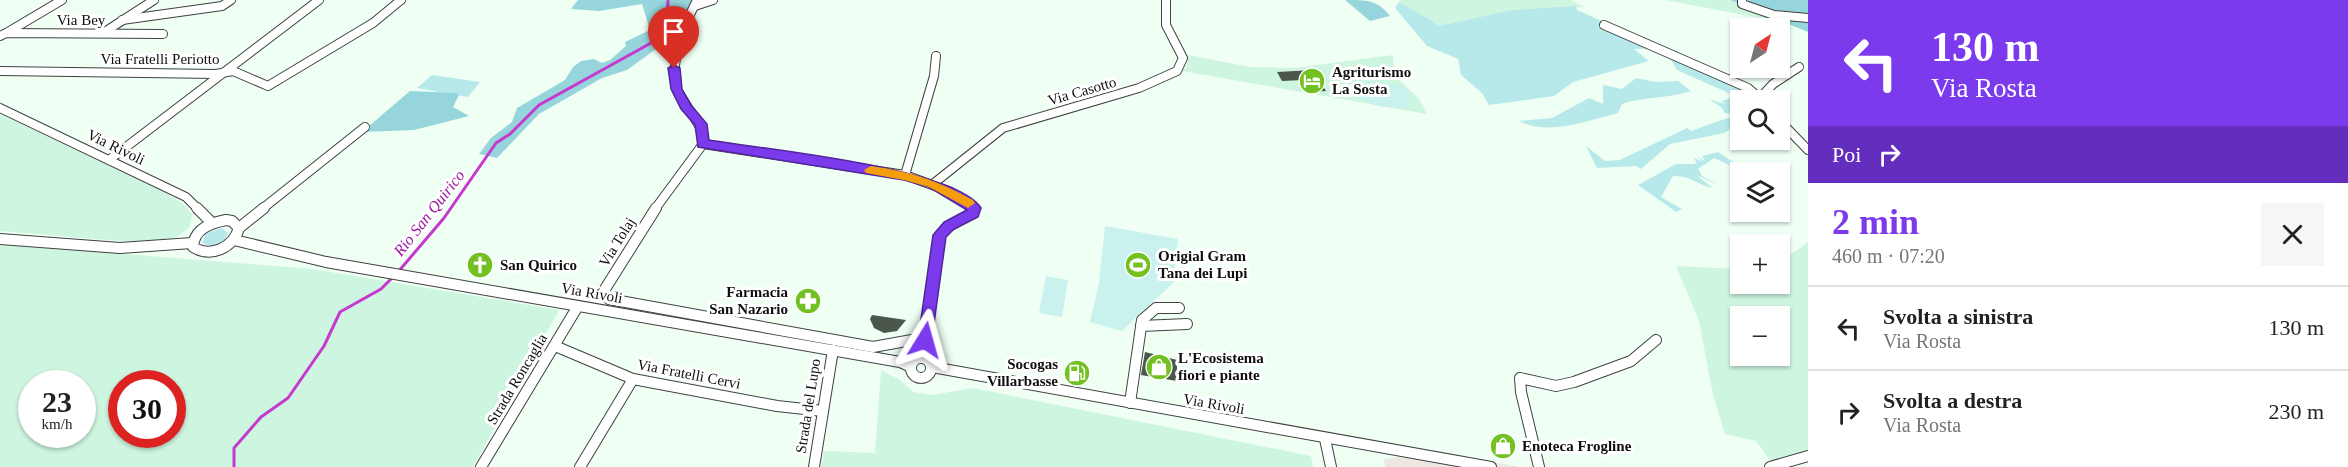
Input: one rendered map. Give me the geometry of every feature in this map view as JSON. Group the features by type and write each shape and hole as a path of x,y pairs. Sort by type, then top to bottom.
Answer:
{"street":[{"path":"3,35 62,0"},
{"path":"102,33 154,0"},
{"path":"122,20 222,6 231,0"},
{"path":"109,160 319,0"},
{"name":"Via Fratelli Periotto","path":"0,71 224,73 233,71 268,86 373,23 400,0"},
{"path":"713,0 696,3 686,21 674,68 676,89 701,124 703,144 905,176 933,184 962,199 976,211 949,226 940,235 922,358"},
{"name":"Via Casotto","path":"933,184 1003,128 1139,88 1167,78 1177,71 1183,58 1172,42 1167,27 1166,0"},
{"path":"1742,0 1742,4 1764,13 1808,18"},
{"path":"1604,25 1750,90"},
{"name":"Via Bey","path":"3,35 163,34"},
{"path":"905,176 934,76 936,56"},
{"path":"1768,90 1773,84 1799,67"},
{"name":"Via Rivoli","path":"0,108 186,197 212,223"},
{"path":"192,243 196,250 206,252 218,250 234,240 239,228 365,127"},
{"path":"1790,131 1808,150"},
{"name":"Via Tolaj","path":"703,144 655,209 605,290 605,296 620,301 873,347 892,345 908,339 925,340"},
{"path":"192,243 196,234 212,223 232,221 239,228"},
{"path":"0,238 125,249 147,249 192,243"},
{"name":"Via Rivoli","path":"234,240 303,257 900,362 909,366 913,374 919,377 930,374 932,367 1491,467"},
{"name":"Strada Roncaglia","path":"481,467 578,306"},
{"path":"1130,403 1141,326 1145,316 1156,308 1179,308"},
{"path":"1141,326 1187,324"},
{"path":"1539,467 1521,392 1521,378 1549,385 1574,382 1632,361 1656,340"},
{"name":"Via Fratelli Cervi","path":"555,346 633,379 777,406 823,411"},
{"name":"Strada del Lupo","path":"814,467 833,350"},
{"path":"909,366 915,359 922,358 929,361 932,367"},
{"path":"580,467 633,379"},
{"path":"1325,439 1331,467"},
{"path":"1770,467 1808,456"}],"shaded area":[{"path":"578,0 694,0 678,33 627,70 602,78 539,114 497,158 479,154 491,138 512,122 517,108 565,80 573,67 581,61 594,59 602,63 610,60 626,46 625,42 650,30 642,4 599,11 571,9"},
{"path":"1345,0 1371,2 1381,7 1390,16 1370,21"},
{"path":"1730,0 1808,0 1808,32 1790,25 1790,18 1774,18"},
{"path":"1399,2 1438,26 1512,10 1576,6 1577,10 1662,48 1634,49 1649,61 1573,82 1554,96 1489,105 1482,93 1461,75 1458,59 1427,46 1395,8"},
{"path":"1668,55 1747,90 1730,90 1730,94 1677,70"},
{"path":"432,75 480,82 468,97 417,88"},
{"path":"1636,78 1656,82 1678,81 1691,91 1631,101 1622,104 1618,113 1568,126 1543,127 1519,121 1552,118 1589,98 1603,104 1603,85 1622,89"},
{"path":"1355,81 1383,83 1405,89 1408,92 1409,107 1384,107 1366,102 1355,92 1353,85"},
{"path":"410,91 457,93 459,95 453,107 469,116 414,130 362,132"},
{"path":"1730,98 1730,114 1725,113 1721,107 1709,99 1724,104 1722,101"},
{"path":"1730,117 1730,129 1724,133 1670,144 1641,169 1636,166 1597,168 1586,146 1605,161 1620,160 1687,128 1691,131"},
{"path":"1718,152 1733,162 1730,162 1729,165 1714,158 1698,169 1702,176 1721,186 1696,175 1713,188 1684,177 1673,176 1661,197 1682,209 1676,212 1638,185 1676,164 1697,164 1694,158 1703,162 1696,156 1705,161 1702,156"},
{"name":"Origial Gram Tana dei Lupi","path":"1105,226 1178,239 1173,283 1122,331 1090,322 1099,283"},
{"path":"222,228 228,233 224,241 211,246 202,243 206,233"},
{"path":"1046,276 1068,280 1062,317 1039,313"},
{"path":"1439,451 1519,467 1385,467 1384,459"}],"green space":[{"path":"1401,0 1571,0 1584,7 1512,10 1438,26 1399,2"},
{"path":"1665,0 1730,0 1773,18 1760,18"},
{"path":"1188,55 1250,67 1295,68 1393,55 1394,75 1419,99 1427,114 1182,71 1187,66"},
{"path":"0,114 162,191 185,205 192,214 190,227 177,237 132,242 0,231"},
{"path":"1808,242 1808,450 1771,462 1756,441 1725,434 1713,395 1699,321 1676,266 1730,269 1730,294 1790,294 1790,255"},
{"path":"0,244 312,269 559,310 473,467 0,467"},
{"path":"881,370 900,380 913,392 932,395 973,388 1311,456 1313,467 821,467 824,451 875,453"}],"building":[{"name":"Agriturismo La Sosta","path":"1313,70 1326,91 1311,92 1304,80 1282,81 1277,72"},
{"path":"872,315 906,320 897,331 884,333 874,328 870,319"},
{"name":"L'Ecosistema fiori e piante","path":"1145,352 1177,360 1177,381 1141,375"}],"waterway":[{"name":"Rio San Quirico","path":"398,272 444,218 496,143 510,134 539,105 651,43 667,19 668,0"},
{"name":"Rio San Quirico","path":"234,467 234,448 261,417 288,398 324,346 340,312 381,289 393,277"}],"slow traffic":[{"path":"871,170 933,184 968,203"}],"place":[{"name":"Agriturismo La Sosta","path":"1312,81"},
{"name":"San Quirico","path":"480,265"},
{"name":"Origial Gram Tana dei Lupi","path":"1138,265"},
{"name":"Farmacia San Nazario","path":"808,301"},
{"name":"L'Ecosistema fiori e piante","path":"1159,367"},
{"name":"Socogas Villarbasse","path":"1077,373"},
{"name":"Enoteca Frogline","path":"1503,446"}],"route":[{"path":"674,68 676,89 701,124 703,144 905,176 933,184 974,208 976,211 974,213 944,230 937,242 925,340"}]}
